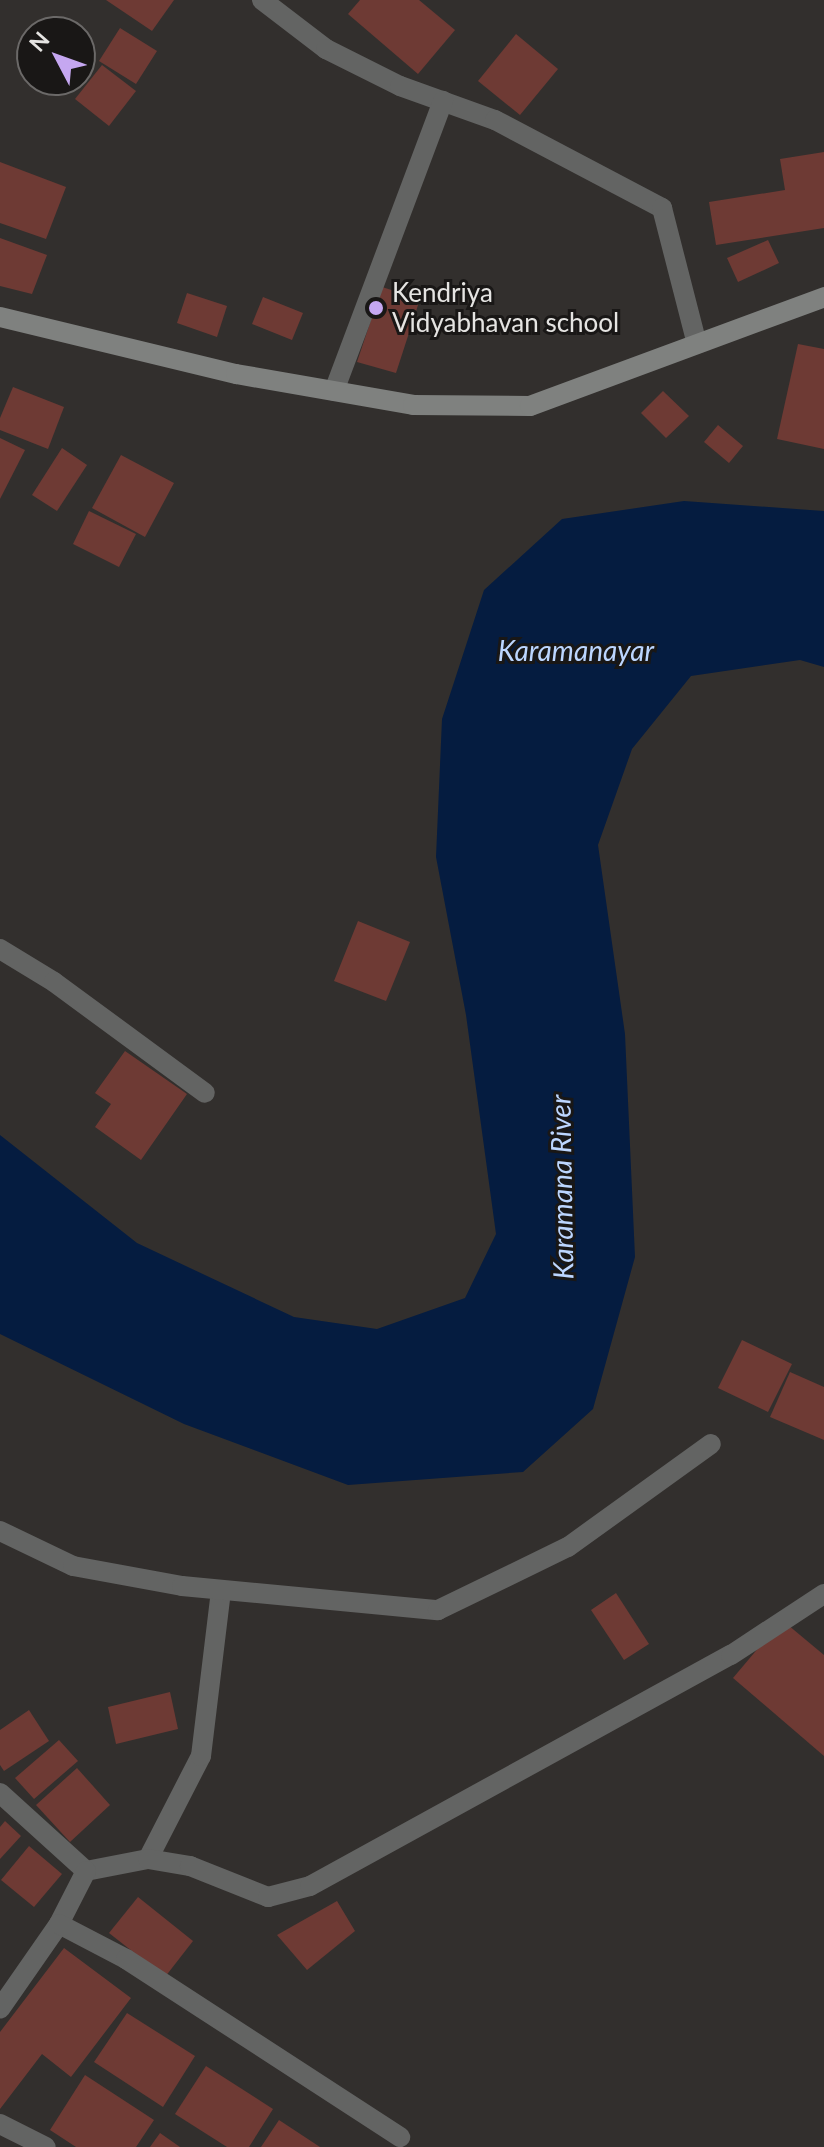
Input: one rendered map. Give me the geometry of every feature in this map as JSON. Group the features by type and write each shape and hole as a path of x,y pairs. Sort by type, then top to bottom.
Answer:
{"main road":[{"path":"0,317 236,374 413,405 530,406 824,297"}],"street":[{"path":"262,0 326,49 400,86 495,120 662,208 697,344"},
{"path":"334,391 443,101"},
{"path":"0,949 54,982 205,1093"},
{"path":"0,1531 73,1566 221,1590 438,1610 568,1547 711,1444"},
{"path":"148,1859 201,1756 221,1590"},
{"path":"86,1871 148,1859 190,1866 268,1897 310,1886 731,1655 824,1594"},
{"path":"0,1793 86,1871"},
{"path":"0,2009 59,1924 86,1871"},
{"path":"59,1924 126,1959 400,2137"},
{"path":"0,2124 46,2147"}],"water":[{"name":"Karamanayar","path":"684,501 824,511 824,667 800,660 691,676 632,749 598,845 625,1034 635,1257 593,1409 523,1472 348,1485 184,1424 0,1334 0,1135 137,1243 294,1317 377,1329 465,1298 496,1234 466,1015 436,857 442,719 484,590 562,519"}],"building":[{"path":"106,0 174,0 152,31"},
{"path":"360,0 419,0 455,30 418,74 348,14"},
{"path":"120,28 157,51 136,84 99,61"},
{"path":"516,34 558,69 520,115 478,81"},
{"path":"102,65 136,91 109,126 75,99 77,96 96,96 96,73"},
{"path":"824,152 824,228 716,245 709,202 785,190 780,159"},
{"path":"0,162 66,187 46,239 0,223"},
{"path":"0,238 47,255 32,294 0,286"},
{"path":"768,240 779,263 738,282 727,258"},
{"path":"382,287 420,299 396,373 357,362"},
{"path":"187,293 227,306 217,337 177,323"},
{"path":"263,297 303,313 292,340 252,324"},
{"path":"798,344 824,349 824,449 777,439"},
{"path":"13,387 64,407 48,449 0,430 0,418"},
{"path":"663,391 689,416 666,438 641,413"},
{"path":"718,425 743,446 729,463 704,442"},
{"path":"0,438 25,450 0,499"},
{"path":"62,448 87,465 57,511 32,495"},
{"path":"121,455 174,483 145,537 92,508"},
{"path":"89,511 136,534 119,567 73,544"},
{"path":"358,921 410,942 386,1001 334,981"},
{"path":"125,1051 187,1094 141,1160 95,1127 111,1104 95,1093"},
{"path":"742,1340 792,1364 768,1412 718,1388"},
{"path":"790,1372 824,1387 824,1440 770,1417"},
{"path":"616,1593 649,1644 624,1660 591,1610"},
{"path":"782,1620 824,1655 824,1756 733,1678"},
{"path":"170,1692 178,1729 116,1744 108,1707"},
{"path":"29,1710 49,1741 4,1771 0,1765 0,1730"},
{"path":"59,1740 78,1761 34,1799 15,1778"},
{"path":"77,1768 110,1805 70,1842 36,1805"},
{"path":"5,1821 21,1836 0,1859 0,1827"},
{"path":"29,1846 62,1874 34,1907 1,1880"},
{"path":"138,1897 193,1941 165,1977 109,1933"},
{"path":"337,1901 355,1931 307,1970 277,1935"},
{"path":"64,1948 131,1998 71,2077 42,2054 0,2109 0,2032"},
{"path":"127,2013 195,2056 163,2107 94,2062"},
{"path":"206,2066 273,2109 249,2147 227,2147 175,2114"},
{"path":"85,2075 154,2120 136,2147 76,2147 50,2130"},
{"path":"279,2120 320,2147 261,2147"},
{"path":"160,2133 180,2147 150,2147"}],"place":[{"name":"Kendriya Vidyabhavan school","path":"376,308"}],"water label":[{"name":"Karamana River","path":"561,1187"}]}
